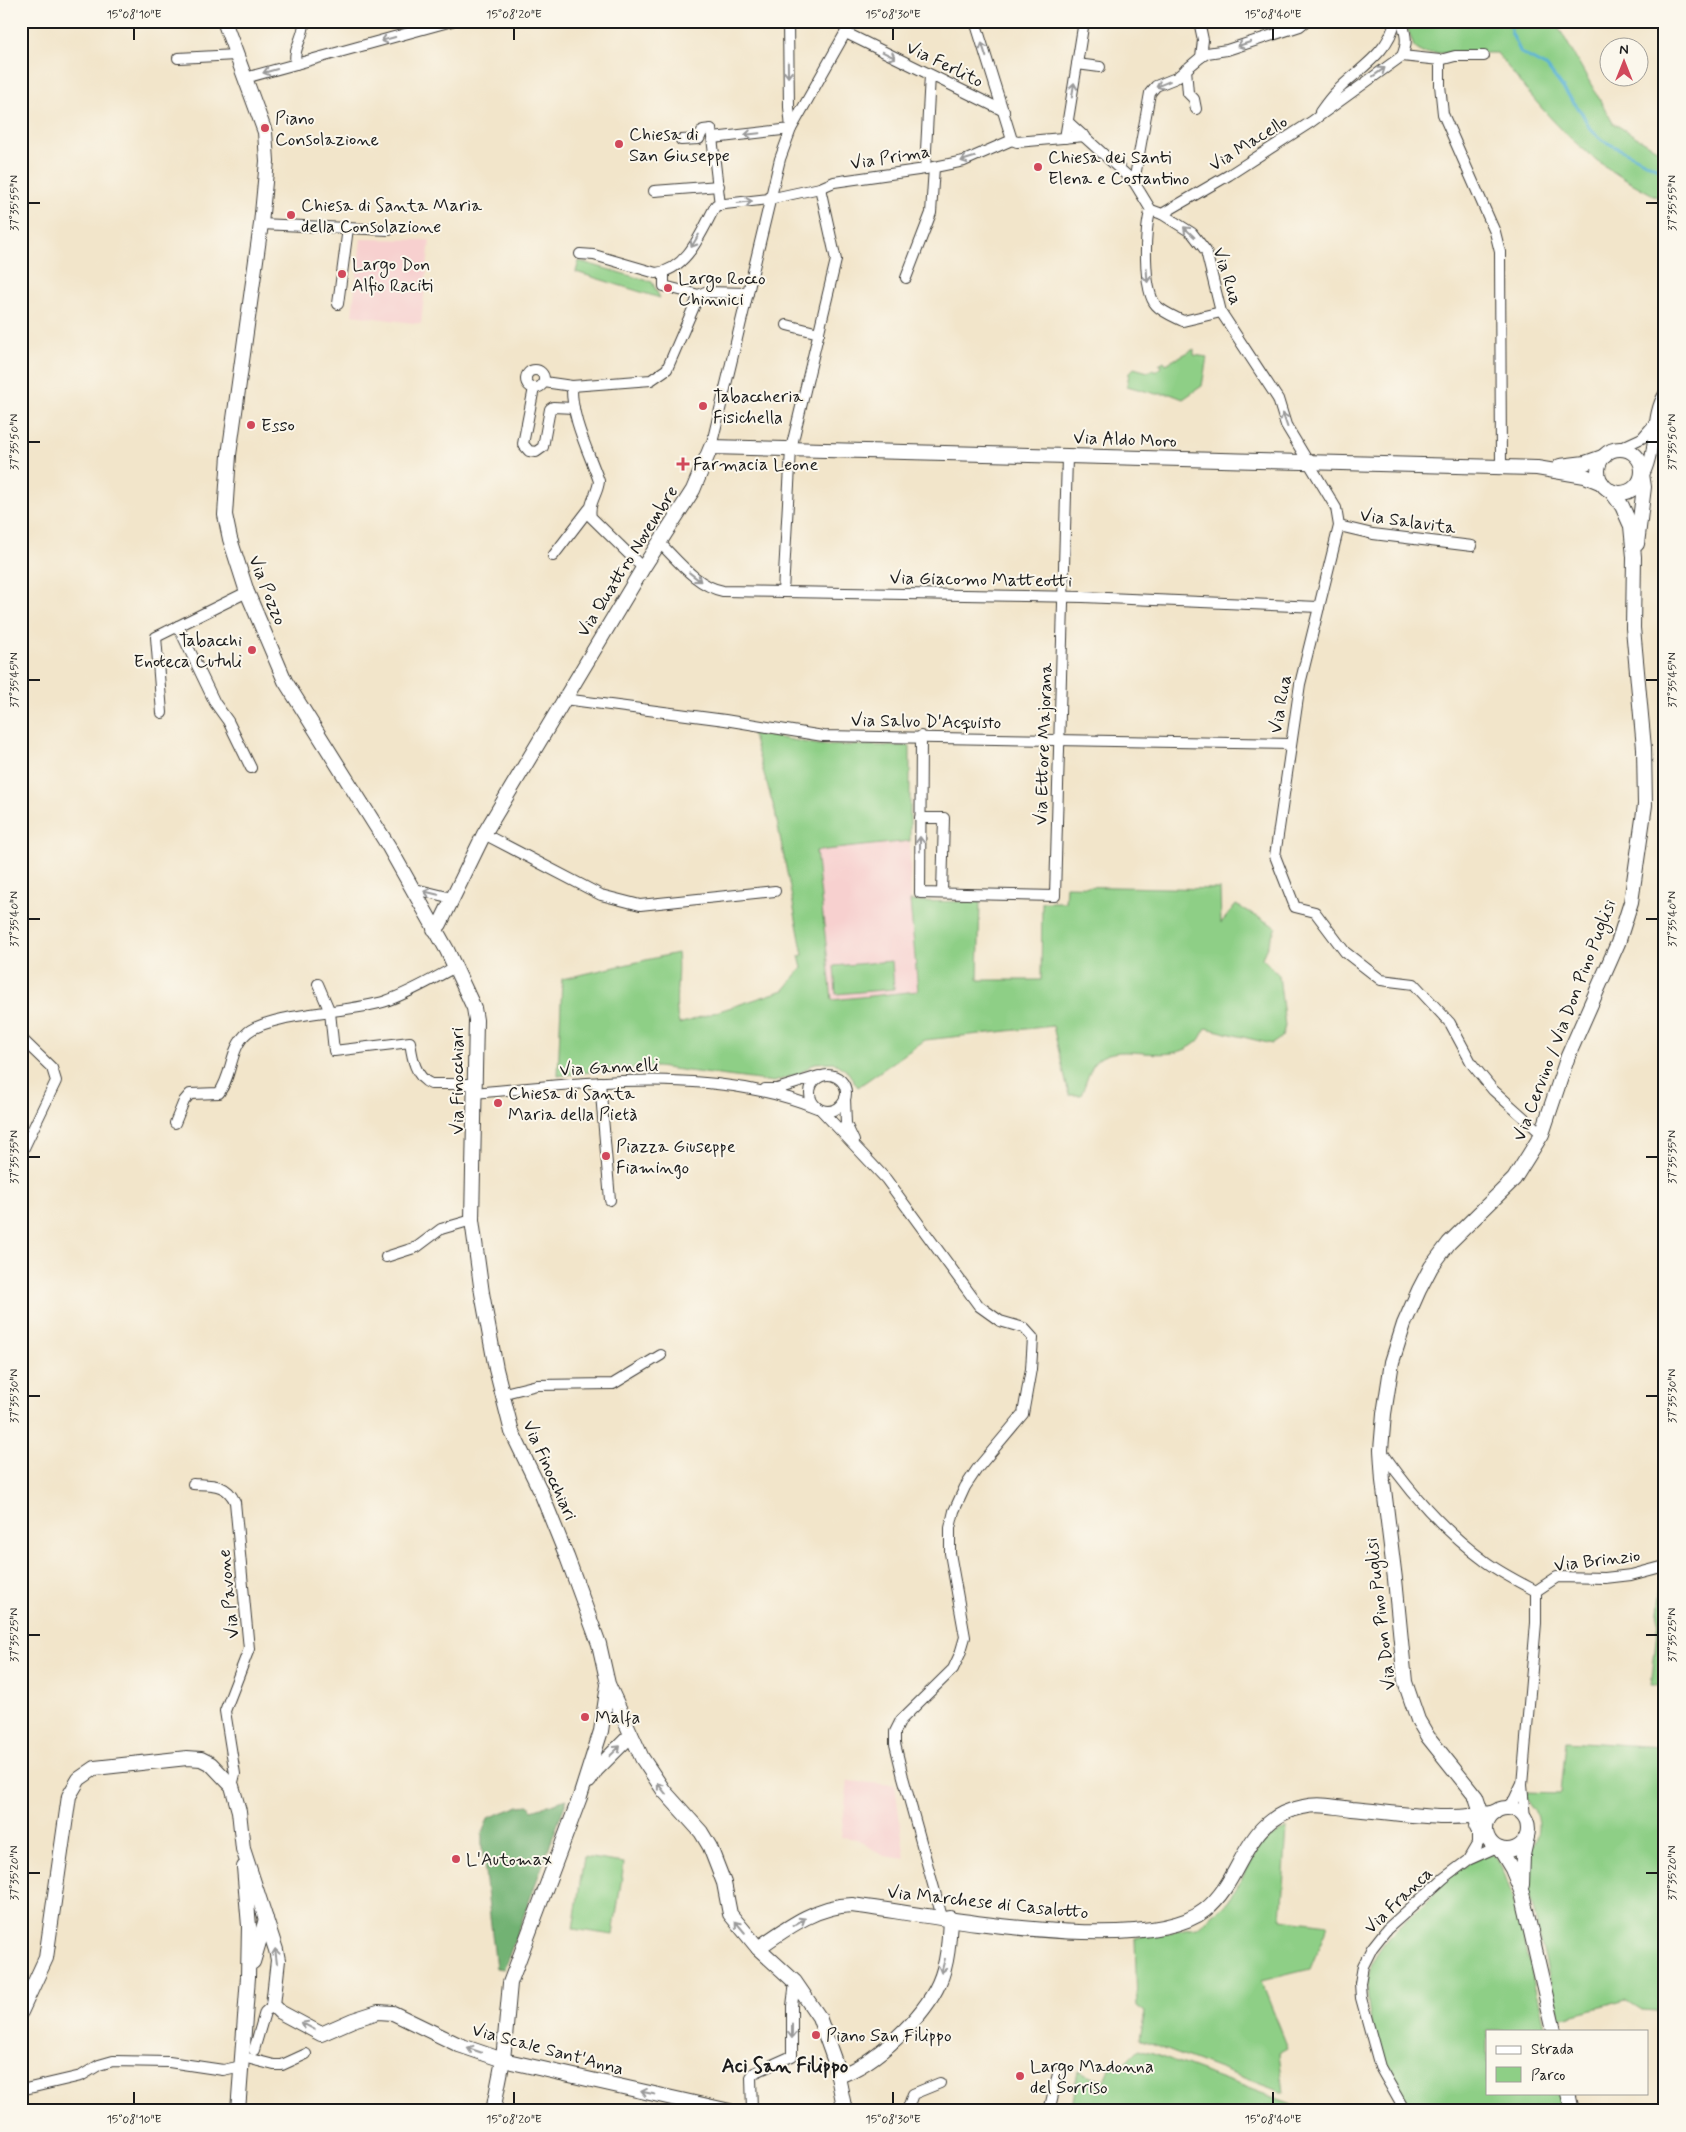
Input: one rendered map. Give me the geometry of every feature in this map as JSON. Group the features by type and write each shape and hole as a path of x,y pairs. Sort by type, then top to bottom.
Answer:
{"street":[{"name":"Via Pozzo","path":"224,21 265,132 267,161 261,224 234,413 225,514 236,562 285,681 389,847 434,929"},
{"path":"296,64 294,57 305,30 304,21"},
{"path":"245,78 452,21"},
{"path":"713,138 791,130 788,21"},
{"name":"Via Quattro Novembre","path":"434,929 440,924 484,834 643,568 693,490 711,447 780,159 791,130 852,21"},
{"path":"974,21 1012,140 1017,142 1085,136"},
{"path":"1065,138 1084,21"},
{"path":"1199,21 1203,40 1201,57"},
{"path":"1134,182 1150,93 1156,86 1176,78 1207,53 1227,50 1300,26 1306,21"},
{"path":"1312,122 1335,92 1388,42 1395,21"},
{"path":"1402,21 1407,46 1402,56 1440,60 1455,56 1484,56"},
{"name":"Via Ferlito","path":"846,33 1004,112"},
{"path":"1388,42 1407,46 1425,58"},
{"path":"178,58 236,55"},
{"name":"Via Macello","path":"1162,214 1229,175 1312,122 1402,56"},
{"path":"1440,60 1443,114 1495,232 1500,252 1501,467"},
{"path":"1077,64 1100,67"},
{"path":"1186,69 1188,93 1194,99 1196,109"},
{"path":"906,278 931,213 929,168 930,75"},
{"path":"1352,78 1360,87"},
{"path":"1068,122 1134,182 1151,210 1162,214"},
{"path":"580,254 594,255 656,273 664,272 681,263 716,205 720,205 711,129 704,130 699,139 681,140"},
{"name":"Via Prima","path":"720,205 820,188 834,182 929,168 980,155 1012,140"},
{"path":"654,191 719,186"},
{"path":"783,592 792,449 836,260 820,188"},
{"path":"1151,210 1147,220 1147,269 1148,289 1155,305 1183,322 1221,312"},
{"name":"Via Rua","path":"1162,214 1192,233 1206,251 1221,312 1278,399 1286,425 1336,508 1338,526 1300,684 1275,856 1295,907 1315,912 1345,952 1381,980 1414,984 1450,1023 1472,1064 1493,1090 1542,1134"},
{"path":"261,224 389,230"},
{"path":"338,304 348,228"},
{"path":"664,272 664,286 699,295"},
{"path":"544,382 572,386 651,380 659,377 667,369 699,295 705,292 748,293"},
{"path":"787,325 818,333"},
{"path":"534,388 526,382 528,373 537,370 544,377 544,382"},
{"path":"534,388 538,388 544,382"},
{"path":"553,556 589,509 598,489 598,480 574,408 572,386"},
{"path":"534,388 523,444 528,451 536,452 543,446 550,409 553,407 574,408"},
{"path":"1537,468 1579,474 1607,487 1628,492 1648,466 1656,422 1656,408 1665,392"},
{"path":"1634,557 1628,518 1607,487 1599,469 1611,453 1642,438 1656,422"},
{"name":"Via Aldo Moro","path":"711,447 1537,468"},
{"path":"1537,468 1573,465 1626,450 1635,455 1640,463 1642,476 1640,533 1634,557"},
{"name":"Via Ettore Majorana","path":"920,818 920,893 1055,896 1067,457"},
{"path":"589,509 591,517 643,568"},
{"name":"Via Salavita","path":"1338,526 1373,534 1472,546"},
{"name":"Via Giacomo Matteotti","path":"660,543 686,570 714,589 783,592 1063,596 1319,607"},
{"name":"Via Cervino / Via Don Pino Puglisi","path":"1381,1450 1392,1362 1404,1324 1419,1290 1431,1267 1449,1243 1514,1179 1542,1134 1568,1056 1618,942 1630,902 1638,860 1645,786 1644,748 1633,628 1634,557"},
{"path":"162,713 156,637 247,592"},
{"path":"178,626 215,704 228,721 251,768"},
{"name":"Via Salvo D'Acquisto","path":"564,699 823,736 921,736 1290,744"},
{"path":"921,736 920,818 944,818 942,893"},
{"path":"484,834 601,895 640,905 775,891"},
{"path":"411,888 452,898"},
{"name":"Via Finocchiari","path":"434,929 455,967 474,1008 476,1020 472,1220 482,1293 502,1394 512,1432 540,1490 568,1557 599,1644 608,1684 642,1758 659,1785 701,1832 718,1866 730,1914 758,1948 791,1978 820,2017 844,2074 845,2111"},
{"path":"175,1123 184,1101 190,1094 219,1094 224,1087 236,1049 249,1031 289,1017 330,1012 386,1001 455,967"},
{"path":"318,984 330,1012"},
{"name":"Via Gannelli","path":"330,1012 334,1051 410,1042 412,1060 426,1082 431,1084 476,1088 669,1080 744,1088 777,1089 824,1075"},
{"path":"21,1038 52,1068 56,1082 21,1154"},
{"path":"824,1075 832,1075 843,1083 846,1097 843,1103 833,1110 819,1109 812,1103 810,1089 813,1082 824,1075"},
{"path":"600,1082 610,1200"},
{"name":"Via Gannelli","path":"744,1088 790,1099 819,1109 862,1152 903,1201 979,1306 1000,1321 1024,1328 1030,1332 1032,1338 1031,1369 1023,1414 965,1487 954,1511 950,1528 954,1579 965,1637 960,1654 953,1669 902,1720 896,1732 895,1744 903,1777 946,1918"},
{"name":"Via Gannelli","path":"846,1097 846,1124 862,1152"},
{"path":"386,1257 417,1247 441,1229 472,1220"},
{"path":"502,1394 545,1384 613,1384 661,1355"},
{"path":"1381,1450 1430,1514 1486,1562 1536,1591 1536,1623 1522,1785 1528,1831 1522,1866 1522,1893"},
{"name":"Via Don Pino Puglisi","path":"1381,1450 1382,1482 1395,1579 1405,1682 1418,1720 1428,1737 1468,1784"},
{"name":"Via Pavone","path":"193,1484 225,1488 231,1492 235,1502 250,1648 225,1711 235,1774 232,1786"},
{"name":"Via Brinzio","path":"1536,1591 1557,1577 1605,1578 1631,1575 1665,1566"},
{"path":"493,2111 503,2060 510,1984 580,1797 601,1731 608,1684"},
{"path":"601,1731 630,1731"},
{"path":"580,1797 596,1770 630,1731"},
{"path":"21,2012 46,1958 69,1796 74,1785 95,1768 188,1758 201,1759 211,1764 232,1786 239,1811 243,1849 249,1926 247,2058 238,2111"},
{"path":"1468,1784 1487,1800 1490,1828 1513,1849 1524,1842 1527,1837"},
{"path":"1468,1784 1512,1868 1522,1893 1554,2030"},
{"path":"1468,1860 1490,1828 1514,1800 1522,1785"},
{"name":"Via Marchese di Casalotto","path":"758,1948 817,1911 835,1906 852,1905 1071,1933 1126,1932 1172,1926 1191,1920 1218,1898 1248,1845 1259,1830 1272,1819 1287,1812 1315,1805 1441,1816 1490,1828"},
{"path":"1468,1860 1490,1828 1517,1810 1526,1818"},
{"path":"243,1849 278,1960 273,2005 265,2012 247,2058"},
{"name":"Via Franca","path":"1405,2111 1380,2067 1361,1998 1360,1983 1363,1966 1372,1948 1388,1929 1468,1860"},
{"path":"844,2074 873,2060 901,2034 929,2001 939,1982 949,1946 946,1918"},
{"path":"249,1926 256,1920 266,1919"},
{"path":"248,1977 266,1919"},
{"path":"752,2111 751,2077 754,2073 792,2056 791,1978"},
{"name":"Via Scale Sant'Anna","path":"273,2005 280,2012 321,2034 352,2020 378,2012 393,2013 459,2045 503,2060 730,2111"},
{"path":"21,2090 81,2076 99,2065 113,2061 169,2062 223,2070 247,2058 274,2065 282,2065 306,2054"},
{"path":"1049,2111 1058,2074"},
{"path":"909,2111 913,2094 940,2082"},
{"path":"1568,2094 1572,2111"}],"shaded area":[{"path":"361,239 430,240 421,324 352,315"},
{"path":"910,841 910,901 918,991 832,1001 816,850"},
{"path":"848,1781 895,1785 905,1859 884,1856 857,1839 841,1837"}],"green space":[{"path":"1405,21 1555,21 1613,123 1665,154 1665,202 1618,175 1579,146 1550,117 1497,53 1422,53 1414,47"},
{"path":"579,261 652,282 660,298 576,272"},
{"path":"1194,349 1194,355 1207,357 1202,386 1183,399 1170,394 1156,394 1127,386 1129,373 1134,368 1148,372 1153,369 1155,372 1161,367 1159,364 1164,361 1166,364"},
{"path":"752,733 820,745 910,746 910,841 816,851 832,1000 918,991 910,901 980,902 978,980 1041,980 1042,902 1065,902 1066,886 1220,889 1221,923 1236,905 1276,927 1262,958 1279,975 1285,1026 1282,1037 1272,1044 1206,1028 1198,1041 1186,1049 1173,1053 1120,1052 1108,1054 1094,1063 1081,1095 1069,1095 1053,1026 925,1040 858,1087 847,1071 833,1062 815,1063 800,1073 774,1082 657,1067 614,1069 558,1076 562,979 677,953 677,1016 679,1024 784,990 802,968 799,956 803,955 775,811"},
{"path":"892,961 894,989 836,994 834,966"},
{"path":"1663,1575 1665,1575 1665,2047 1656,2011 1642,2010 1626,2000 1559,2018 1523,1867 1536,1838 1538,1826 1536,1815 1527,1801 1525,1792 1561,1793 1566,1741 1661,1747 1664,1686 1651,1686"},
{"path":"567,1799 504,1969 496,1968 482,1847 482,1834 488,1818 519,1806 529,1805 532,1810"},
{"path":"1287,1828 1281,1919 1328,1925 1310,1969 1261,1981 1288,2048 1279,2053 1284,2093 1140,2039 1145,2012 1137,2006 1135,1938 1197,1928 1229,1901 1262,1843"},
{"path":"1493,1854 1508,1884 1516,1909 1545,2030 1486,2030 1486,2094 1560,2094 1564,2111 1409,2111 1381,2053 1369,2009 1368,1987 1371,1967 1380,1949 1389,1937 1455,1872 1476,1859"},
{"path":"584,1857 624,1863 613,1935 573,1929"},
{"path":"1139,2049 1310,2111 1071,2111 1078,2071 1105,2081 1113,2063 1124,2064"}],"waterway":[{"path":"1503,21 1511,26 1511,32 1521,53 1547,67 1582,113 1590,129 1602,140 1665,172"}],"place":[{"name":"Piano Consolazione","path":"265,128"},
{"name":"Chiesa di San Giuseppe","path":"619,144"},
{"name":"Chiesa dei Santi Elena e Costantino","path":"1038,167"},
{"name":"Chiesa di Santa Maria della Consolazione","path":"291,215"},
{"name":"Largo Don Alfio Raciti","path":"342,274"},
{"name":"Largo Rocco Chinnici","path":"668,288"},
{"name":"Tabaccheria Fisichella","path":"703,406"},
{"name":"Esso","path":"251,425"},
{"name":"Farmacia Leone","path":"683,464"},
{"name":"Tabacchi Enoteca Cutuli","path":"252,650"},
{"name":"Chiesa di Santa Maria della Pietà","path":"498,1103"},
{"name":"Piazza Giuseppe Fiamingo","path":"606,1156"},
{"name":"Malfa","path":"585,1717"},
{"name":"L'Automax","path":"456,1859"},
{"name":"Piano San Filippo","path":"816,2035"},
{"name":"Largo Madonna del Sorriso","path":"1020,2076"}],"district":[{"name":"Aci San Filippo","path":"785,2065"}]}
